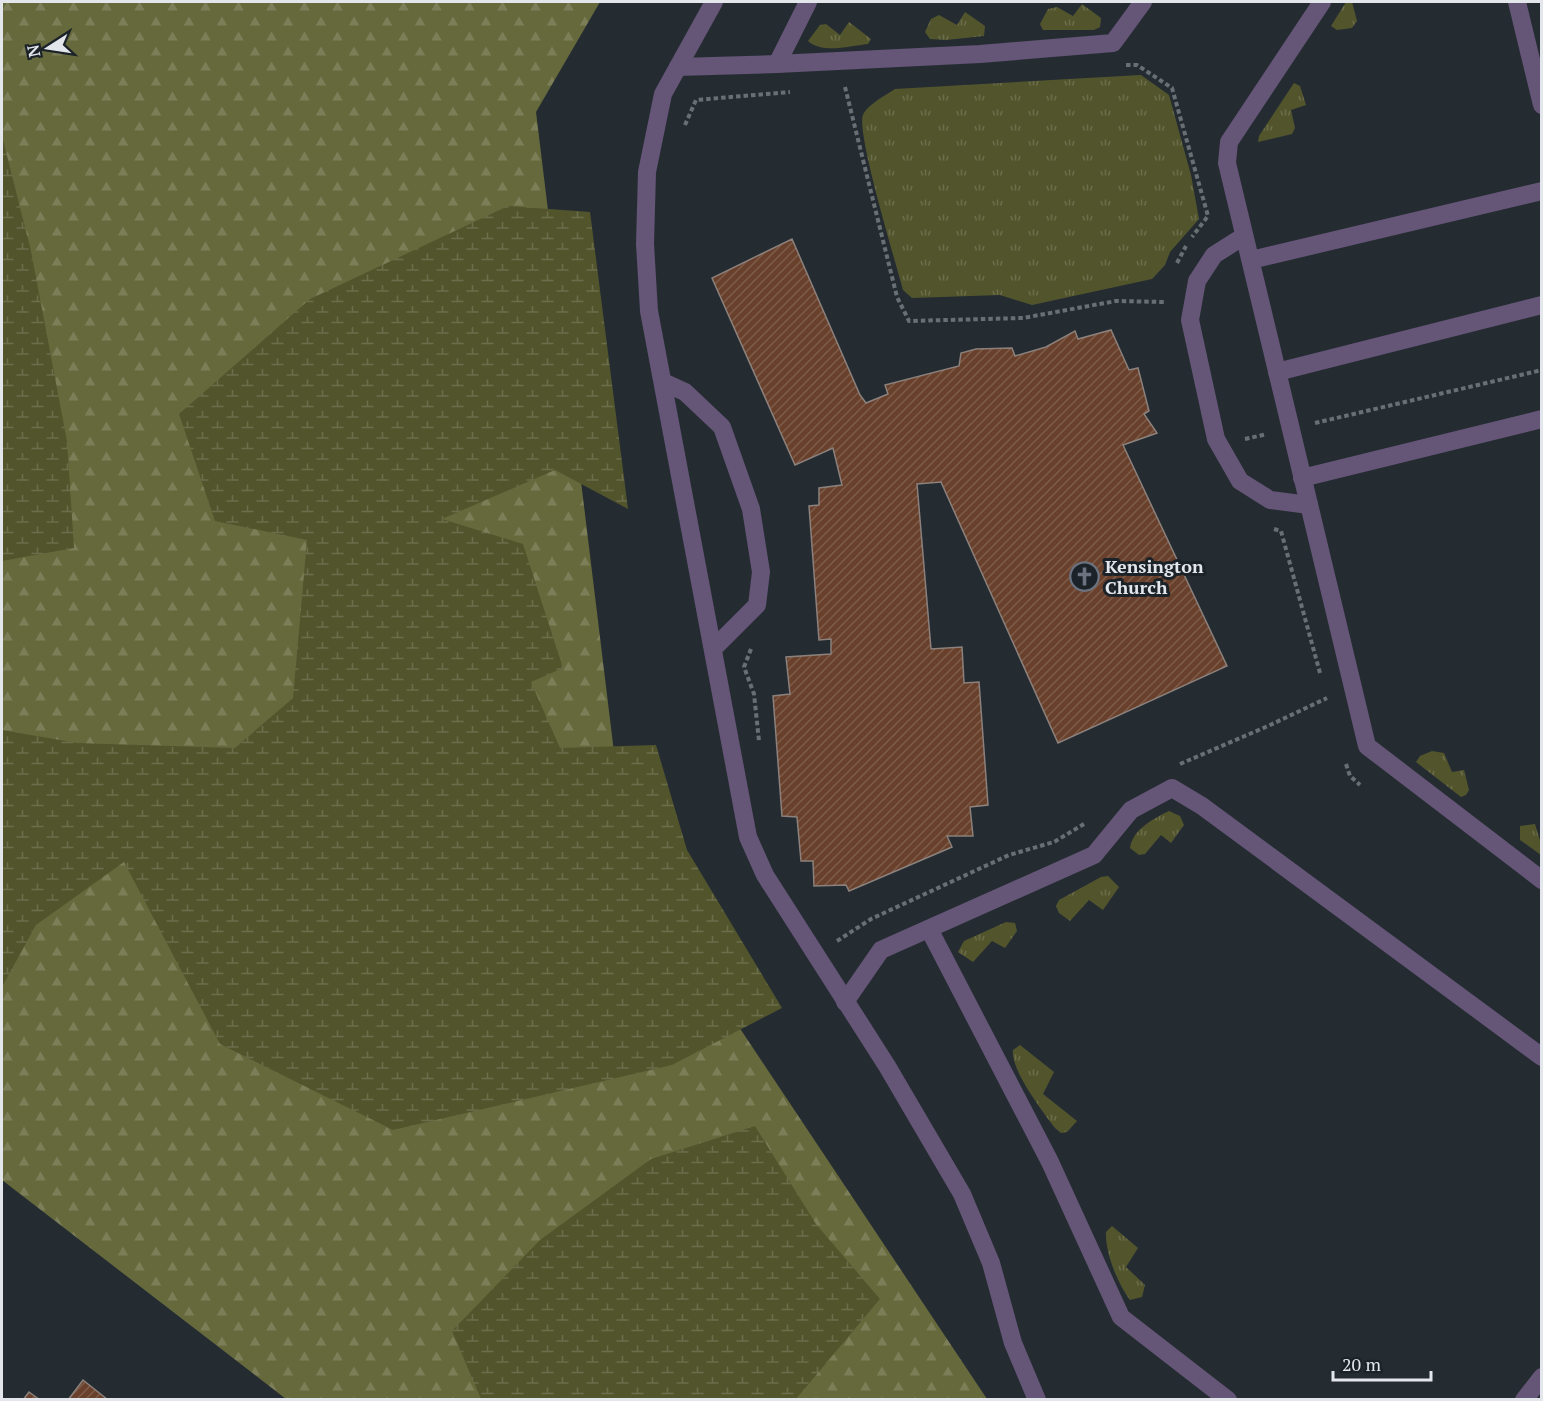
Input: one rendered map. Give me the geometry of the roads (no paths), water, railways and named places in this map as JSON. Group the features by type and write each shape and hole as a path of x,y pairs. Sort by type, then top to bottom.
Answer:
{"lane":[{"path":"714,2 663,94 647,172 646,266 649,311 748,837 765,875 887,1066 962,1194 991,1263 1012,1343 1037,1400"},
{"path":"777,64 808,2"},
{"path":"678,67 980,54 1113,43 1143,2"},
{"path":"1322,2 1229,142 1227,163 1367,746 1542,880"},
{"path":"1517,2 1542,105"},
{"path":"1251,260 1542,191"},
{"path":"1244,236 1214,255 1197,281 1190,320 1219,445 1240,481 1270,500 1309,505"},
{"path":"1277,372 1542,304"},
{"path":"663,382 685,392 722,427 751,509 761,572 757,605 713,649"},
{"path":"1302,478 1542,419"},
{"path":"845,1002 881,950 1094,855 1131,810 1172,788 1202,806 1542,1057"},
{"path":"929,928 1050,1162 1121,1317 1228,1400"}],"place":[{"name":"Kensington Church","path":"1084,577"}]}
